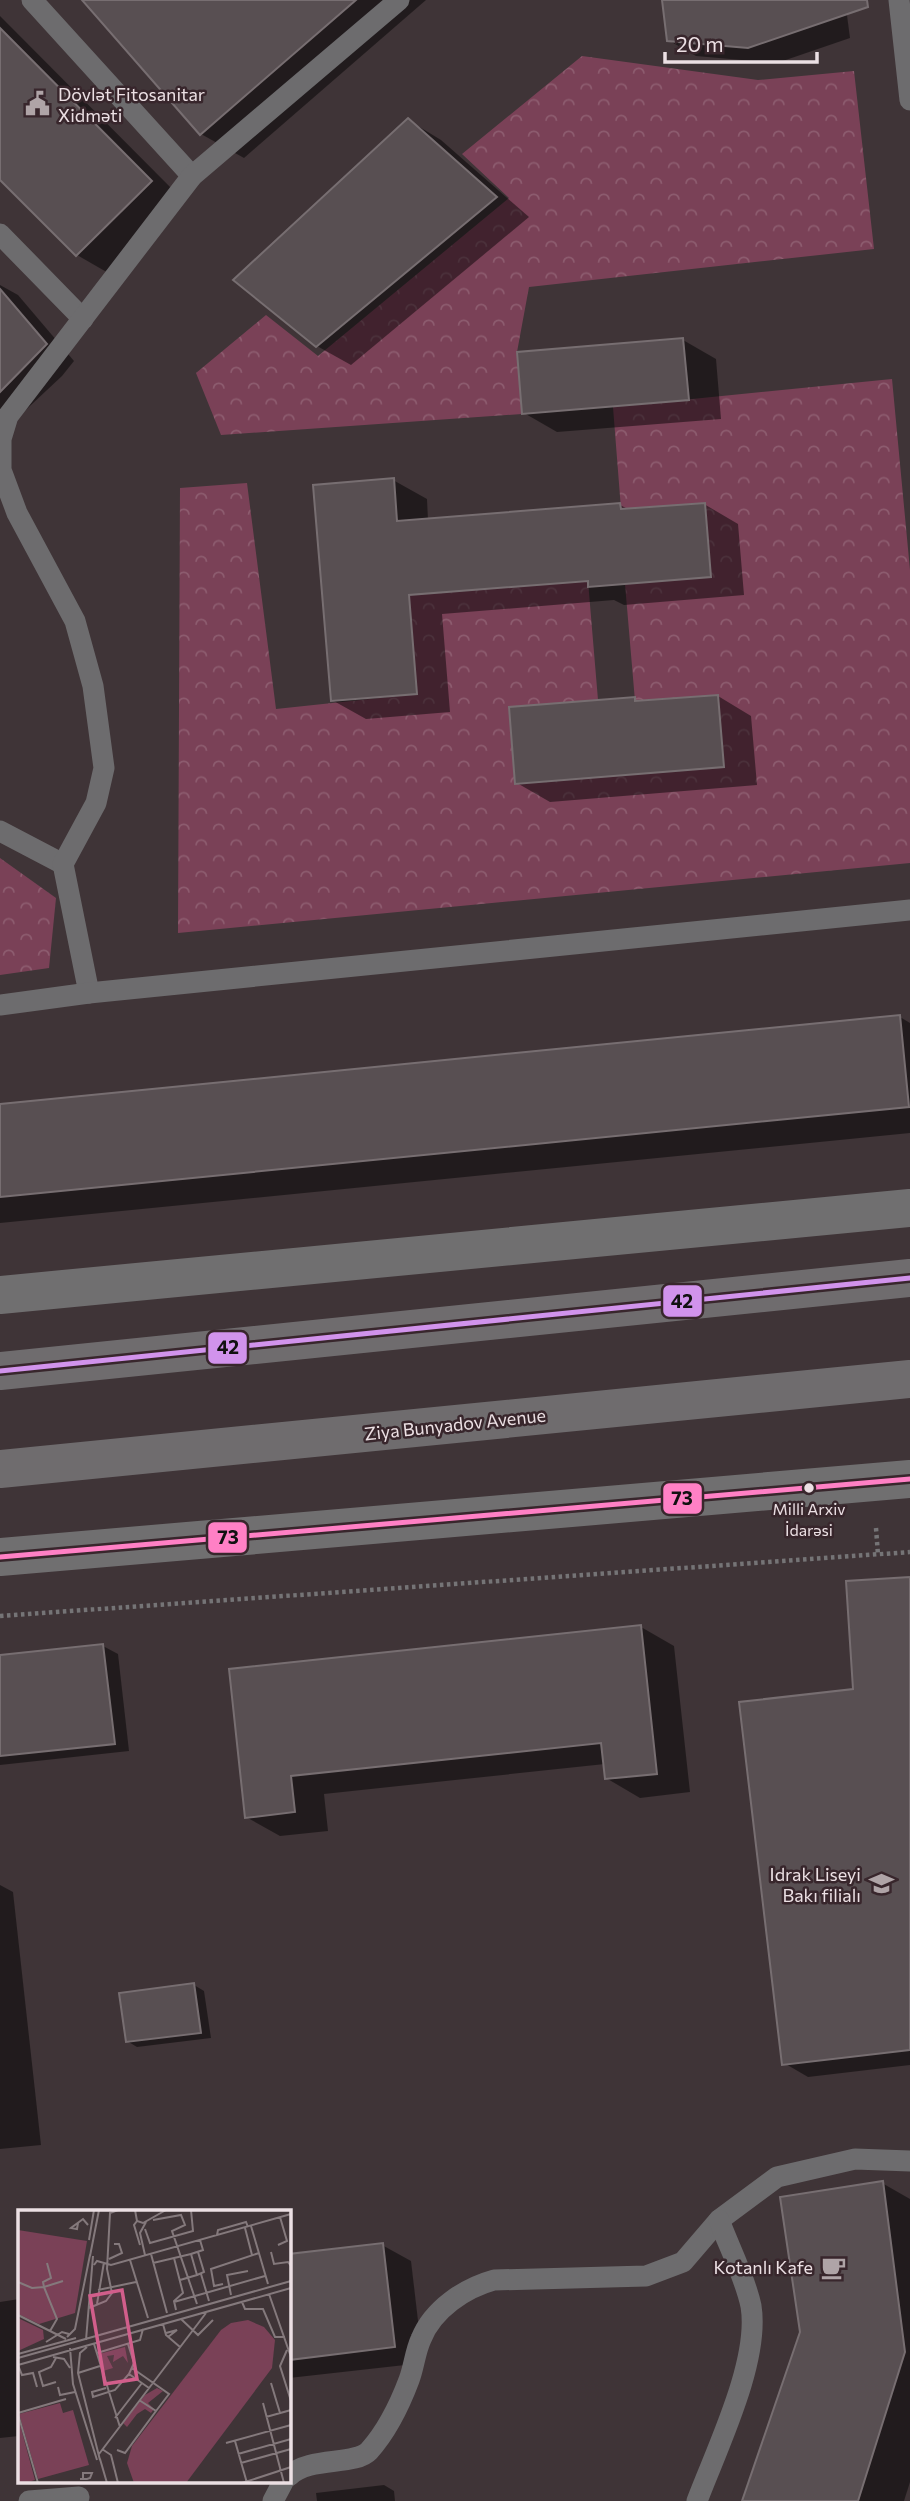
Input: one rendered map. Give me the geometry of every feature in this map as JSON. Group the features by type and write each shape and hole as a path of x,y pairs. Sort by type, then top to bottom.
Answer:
{"main road":[{"path":"0,1295 904,1208"},
{"path":"0,1371 910,1278"},
{"name":"Ziya Bunyadov Avenue","path":"0,1469 910,1379"},
{"path":"872,1483 910,1472"},
{"path":"0,1557 910,1479"}],"lane":[{"path":"32,0 192,176"},
{"path":"89,993 63,864 96,803 104,768 93,686 75,621 17,513 1,470 1,439 8,416 192,176 399,0"},
{"path":"899,0 910,100"},
{"path":"0,234 83,319"},
{"path":"0,831 63,864"},
{"path":"0,1004 910,910"},
{"path":"290,2475 298,2467 366,2454 381,2437 409,2381 421,2337 448,2303 474,2286 494,2280 646,2277 683,2262 719,2220 777,2177 855,2159 910,2161"},
{"path":"697,2501 748,2360 752,2328 750,2303 719,2220"},
{"path":"273,2501 282,2484"},
{"path":"29,2501 79,2497"}],"path":[{"path":"0,1616 910,1552"}],"green space":[{"path":"582,56 758,80 854,71 874,249 529,287 517,352 522,414 221,435 196,373 266,315 318,356 509,198 462,154"},
{"path":"892,379 910,570 910,863 178,933 180,488 247,483 276,709 417,694 409,595 588,581 598,700 509,707 515,784 724,767 718,695 635,701 625,584 711,576 704,503 621,509 613,407"},
{"path":"0,858 56,898 49,968 0,975"}],"building":[{"path":"82,0 356,0 200,135"},
{"path":"662,0 867,0 868,7 748,48 667,41"},
{"name":"Dövlət Fitosanitar Xidməti","path":"0,28 152,181 76,256 0,180"},
{"path":"408,118 497,197 316,347 233,280"},
{"path":"0,289 47,344 0,392"},
{"path":"683,338 689,400 522,414 517,352"},
{"path":"394,478 397,521 620,503 621,509 705,503 711,577 588,587 588,581 409,595 417,694 331,701 313,485"},
{"path":"718,695 724,767 515,784 509,707 635,697 635,701"},
{"path":"900,1015 909,1107 0,1197 0,1104"},
{"path":"910,1577 910,2050 782,2065 739,1702 853,1689 846,1581"},
{"path":"641,1625 657,1774 605,1779 601,1743 291,1776 295,1812 245,1818 229,1669"},
{"path":"103,1644 115,1744 0,1756 0,1655"},
{"path":"194,1983 201,2033 126,2042 119,1993"},
{"path":"883,2181 905,2352 858,2501 742,2501 800,2332 780,2197"},
{"path":"383,2243 395,2347 290,2360 290,2254"}],"transit line":[{"name":"42","path":"0,1371 910,1278"},
{"name":"73","path":"0,1557 910,1479"}],"place":[{"name":"Dövlət Fitosanitar Xidməti","path":"38,104"},
{"name":"Milli Arxiv İdarəsi","path":"809,1488"},
{"name":"Idrak Liseyi Bakı filialı","path":"881,1884"},
{"name":"Kotanlı Kafe","path":"833,2267"}]}
